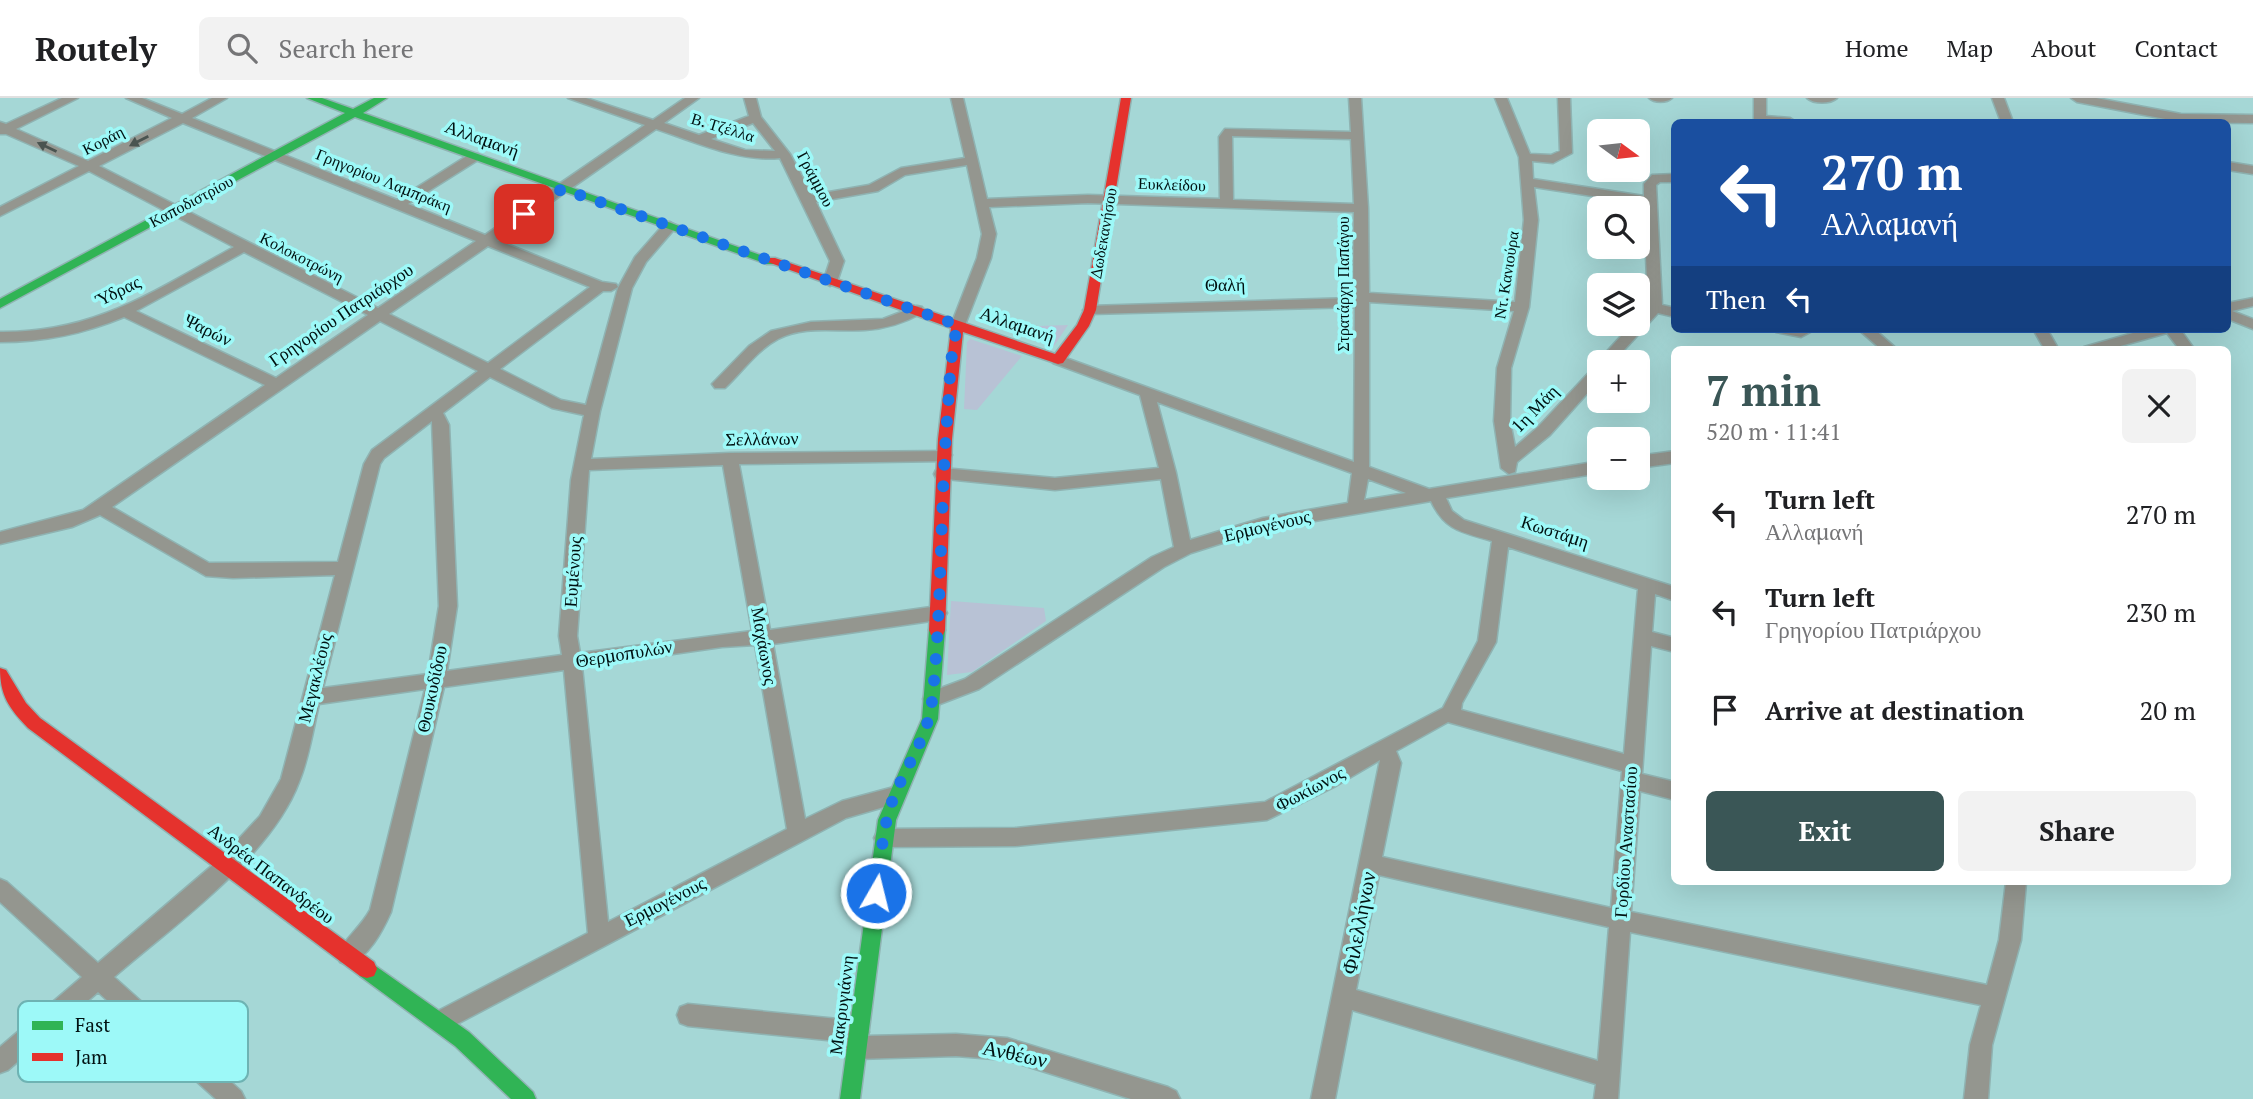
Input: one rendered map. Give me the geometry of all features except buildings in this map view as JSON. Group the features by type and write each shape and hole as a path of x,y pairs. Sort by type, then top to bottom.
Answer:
{"street":[{"path":"2,129 72,98"},
{"name":"Γρηγορίου Λαμπράκη","path":"132,98 600,286 625,288"},
{"name":"Κοράη","path":"0,212 221,98"},
{"name":"Αλλαμανή","path":"312,98 562,189 1146,390 1432,495"},
{"name":"Καποδιστρίου","path":"4,297 173,211 382,98"},
{"name":"Β. Τζέλλα","path":"574,98 754,156 783,154"},
{"name":"Γρηγορίου Πατριάρχου","path":"0,538 72,521 99,507 693,98"},
{"name":"Γράμμου","path":"750,98 755,118 783,154 837,261 830,282"},
{"name":"Μακρυγιάννη","path":"850,1099 884,838 894,796 924,736 932,699 939,613 942,474 952,357 958,325 989,241 988,221 957,98"},
{"name":"Δωδεκανήσου","path":"1058,360 1083,326 1090,310 1126,98"},
{"name":"Στρατάρχη Παπάγου","path":"1355,98 1361,208 1362,470 1355,509"},
{"name":"Ντ. Κανιούρα","path":"1501,98 1525,156 1530,182 1531,220 1522,307 1504,368 1503,421 1509,460"},
{"path":"1525,156 1553,159 1566,153 1564,98"},
{"path":"1655,98 1665,98"},
{"path":"1760,98 1760,119"},
{"path":"1813,98 1831,98"},
{"path":"1998,98 2006,119"},
{"path":"2077,98 2114,102 2181,118 2253,119"},
{"path":"699,139 755,118"},
{"name":"Κολοκοτρώνη","path":"2,129 89,166 557,404 592,411"},
{"path":"1227,203 1225,137 1228,132 1357,136"},
{"path":"399,204 474,157"},
{"path":"807,200 873,188 901,172 971,161"},
{"path":"2231,166 2253,170"},
{"path":"1650,196 1651,181 1659,177 1671,178"},
{"path":"1530,182 1618,196"},
{"name":"Ευκλείδου","path":"982,202 1108,200 1361,208"},
{"path":"1616,350 1655,308 1650,219"},
{"name":"Ευμένους","path":"599,936 578,703 568,636 581,466 592,411 625,288 640,261 670,226"},
{"name":"Ύδρας","path":"0,337 29,338 100,322 244,247"},
{"name":"Μεγακλέους","path":"68,1001 228,865 257,836 282,797 290,781 344,568 377,456 600,286"},
{"name":"Θαλή","path":"1090,310 1360,300 1522,307"},
{"path":"2231,307 2253,302"},
{"path":"1655,308 1671,312"},
{"path":"720,384 778,333 797,329 877,326 917,310"},
{"path":"2231,310 2253,324"},
{"name":"Ψαρών","path":"124,311 275,384"},
{"path":"1870,333 1886,346"},
{"path":"2099,346 2123,335"},
{"name":"1η Μάη","path":"1509,460 1544,431 1587,383"},
{"path":"1146,390 1168,473 1183,549"},
{"name":"Θουκυδίδου","path":"348,955 371,930 380,912 436,681 449,592 441,425 434,410"},
{"name":"Σελλάνων","path":"581,466 730,459 944,455"},
{"path":"1650,460 1671,457"},
{"name":"Μαχάωνος","path":"730,459 798,833"},
{"path":"1509,460 1509,479"},
{"name":"Ερμογένους","path":"932,699 972,684 1137,573 1183,549 1246,526 1355,509 1509,479 1587,469"},
{"path":"942,474 1055,484 1090,483 1168,473"},
{"name":"Κωστάμη","path":"1432,495 1452,521 1671,593"},
{"path":"99,507 206,569 233,571 344,568"},
{"path":"1501,538 1487,642 1453,702 1451,714 1632,772 1671,789"},
{"name":"Γορδίου Αναστασίου","path":"1606,1099 1647,584"},
{"name":"Θερμοπυλών","path":"310,698 722,640 788,636 939,613"},
{"path":"1642,636 1671,644"},
{"name":"Ανδρέα Παπανδρέου","path":"0,675 20,708 34,723 348,955 442,1021 475,1047 526,1099"},
{"name":"Φωκίωνος","path":"884,838 1015,837 1258,813 1285,803 1438,717 1451,714"},
{"name":"Φιλελλήνων","path":"1323,1099 1391,763 1385,747"},
{"name":"Ερμογένους","path":"442,1021 798,833 849,808 894,796"},
{"path":"1371,864 1620,920 1996,997"},
{"path":"1976,1099 1981,1045 2011,940 2016,885"},
{"path":"0,889 124,1001"},
{"path":"1344,997 1608,1076"},
{"name":"Ανθέων","path":"688,1015 857,1040 1007,1049 1168,1099"},
{"name":"Μεγακλέους","path":"0,1062 18,1046"},
{"path":"214,1082 233,1099"}],"shaded area":[{"path":"1068,325 1054,346 1010,331 1012,327"},
{"path":"970,339 1022,356 977,410 964,409 967,342"},
{"path":"951,601 1044,608 1046,621 972,672 947,675"}],"traffic: fast":[{"path":"312,98 771,261"},
{"path":"0,304 382,98"},
{"path":"850,1099 887,820 930,719 937,630"},
{"path":"367,969 462,1039 526,1099"}],"traffic: jam":[{"path":"771,261 1058,360 1083,326 1090,310 1126,98"},
{"path":"937,630 945,439 958,325"},
{"path":"0,675 20,708 34,723 367,969"}],"route":[{"path":"524,214 562,189 958,325 953,344 942,474 939,613 930,717 924,736 894,796 887,820 876,893"}]}
